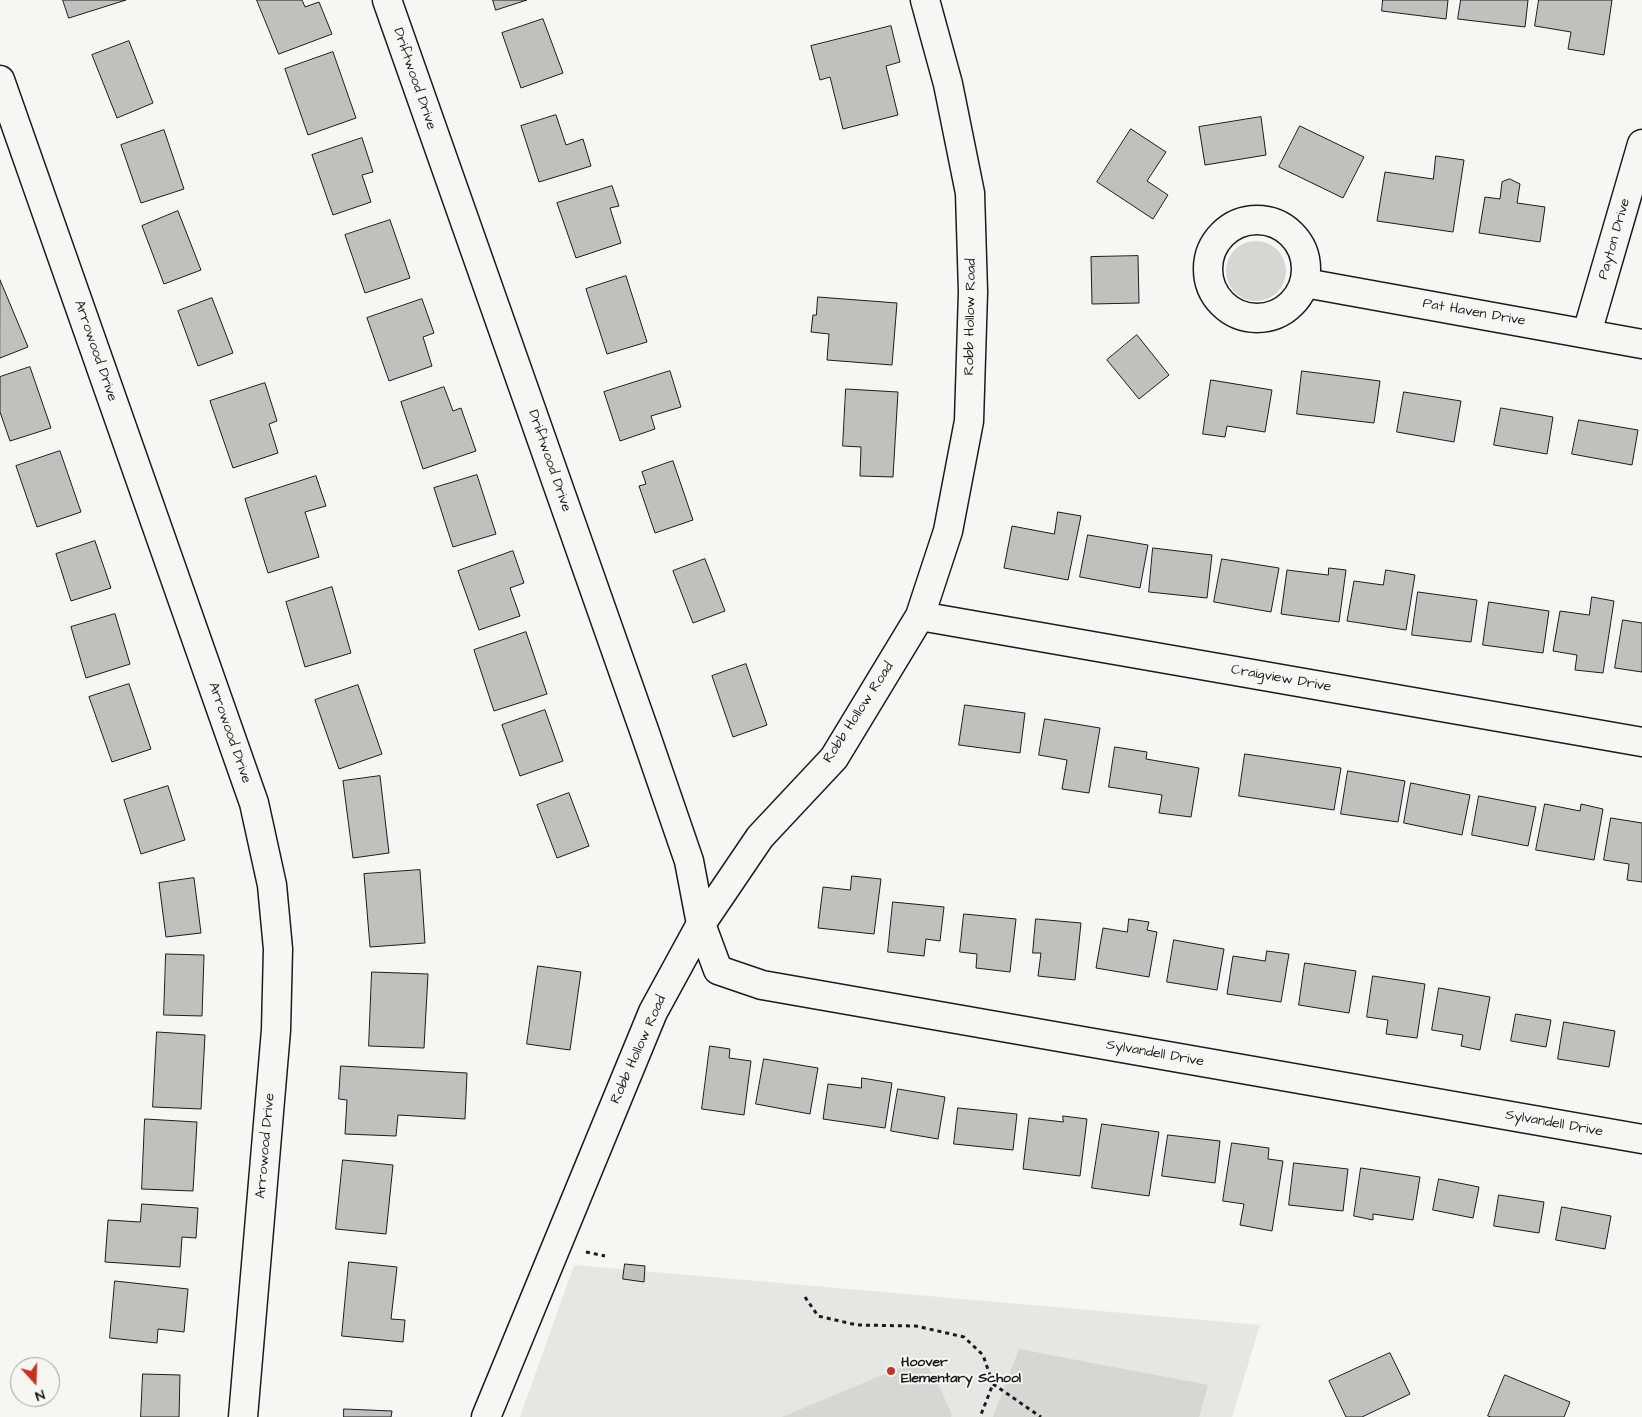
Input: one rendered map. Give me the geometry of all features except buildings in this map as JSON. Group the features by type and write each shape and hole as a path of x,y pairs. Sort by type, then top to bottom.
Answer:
{"street":[{"name":"Driftwood Drive","path":"386,0 648,742 688,861 701,924"},
{"name":"Robb Hollow Road","path":"486,1417 653,1012 701,924 760,838 834,758 920,616 948,530 969,421 972,292 970,193 948,84 925,0"},
{"name":"Arrowood Drive","path":"0,80 254,803 272,885 278,949 276,1030 243,1417"},
{"name":"Payton Drive","path":"1587,333 1642,144"},
{"name":"Pat Haven Drive","path":"1305,283 1642,344"},
{"name":"Craigview Drive","path":"920,616 1642,742"},
{"name":"Sylvandell Drive","path":"701,924 718,970 762,985 1642,1139"}],"path":[{"path":"582,1251 605,1256"},
{"path":"805,1297 818,1316 857,1325 916,1326 964,1337 983,1355 993,1384 1041,1417"},
{"path":"980,1417 993,1384"}],"shaded area":[{"path":"1250,241 1262,241 1278,249 1284,259 1286,271 1284,283 1278,293 1262,301 1250,301 1234,293 1226,277 1226,265 1234,249"},
{"name":"Hoover Elementary School","path":"574,1265 1260,1325 1232,1417 520,1417"},
{"path":"1019,1349 1208,1385 1199,1417 993,1417"},
{"path":"923,1358 940,1388 952,1415 951,1417 782,1417"}],"place":[{"name":"Hoover Elementary School","path":"891,1371"}]}
